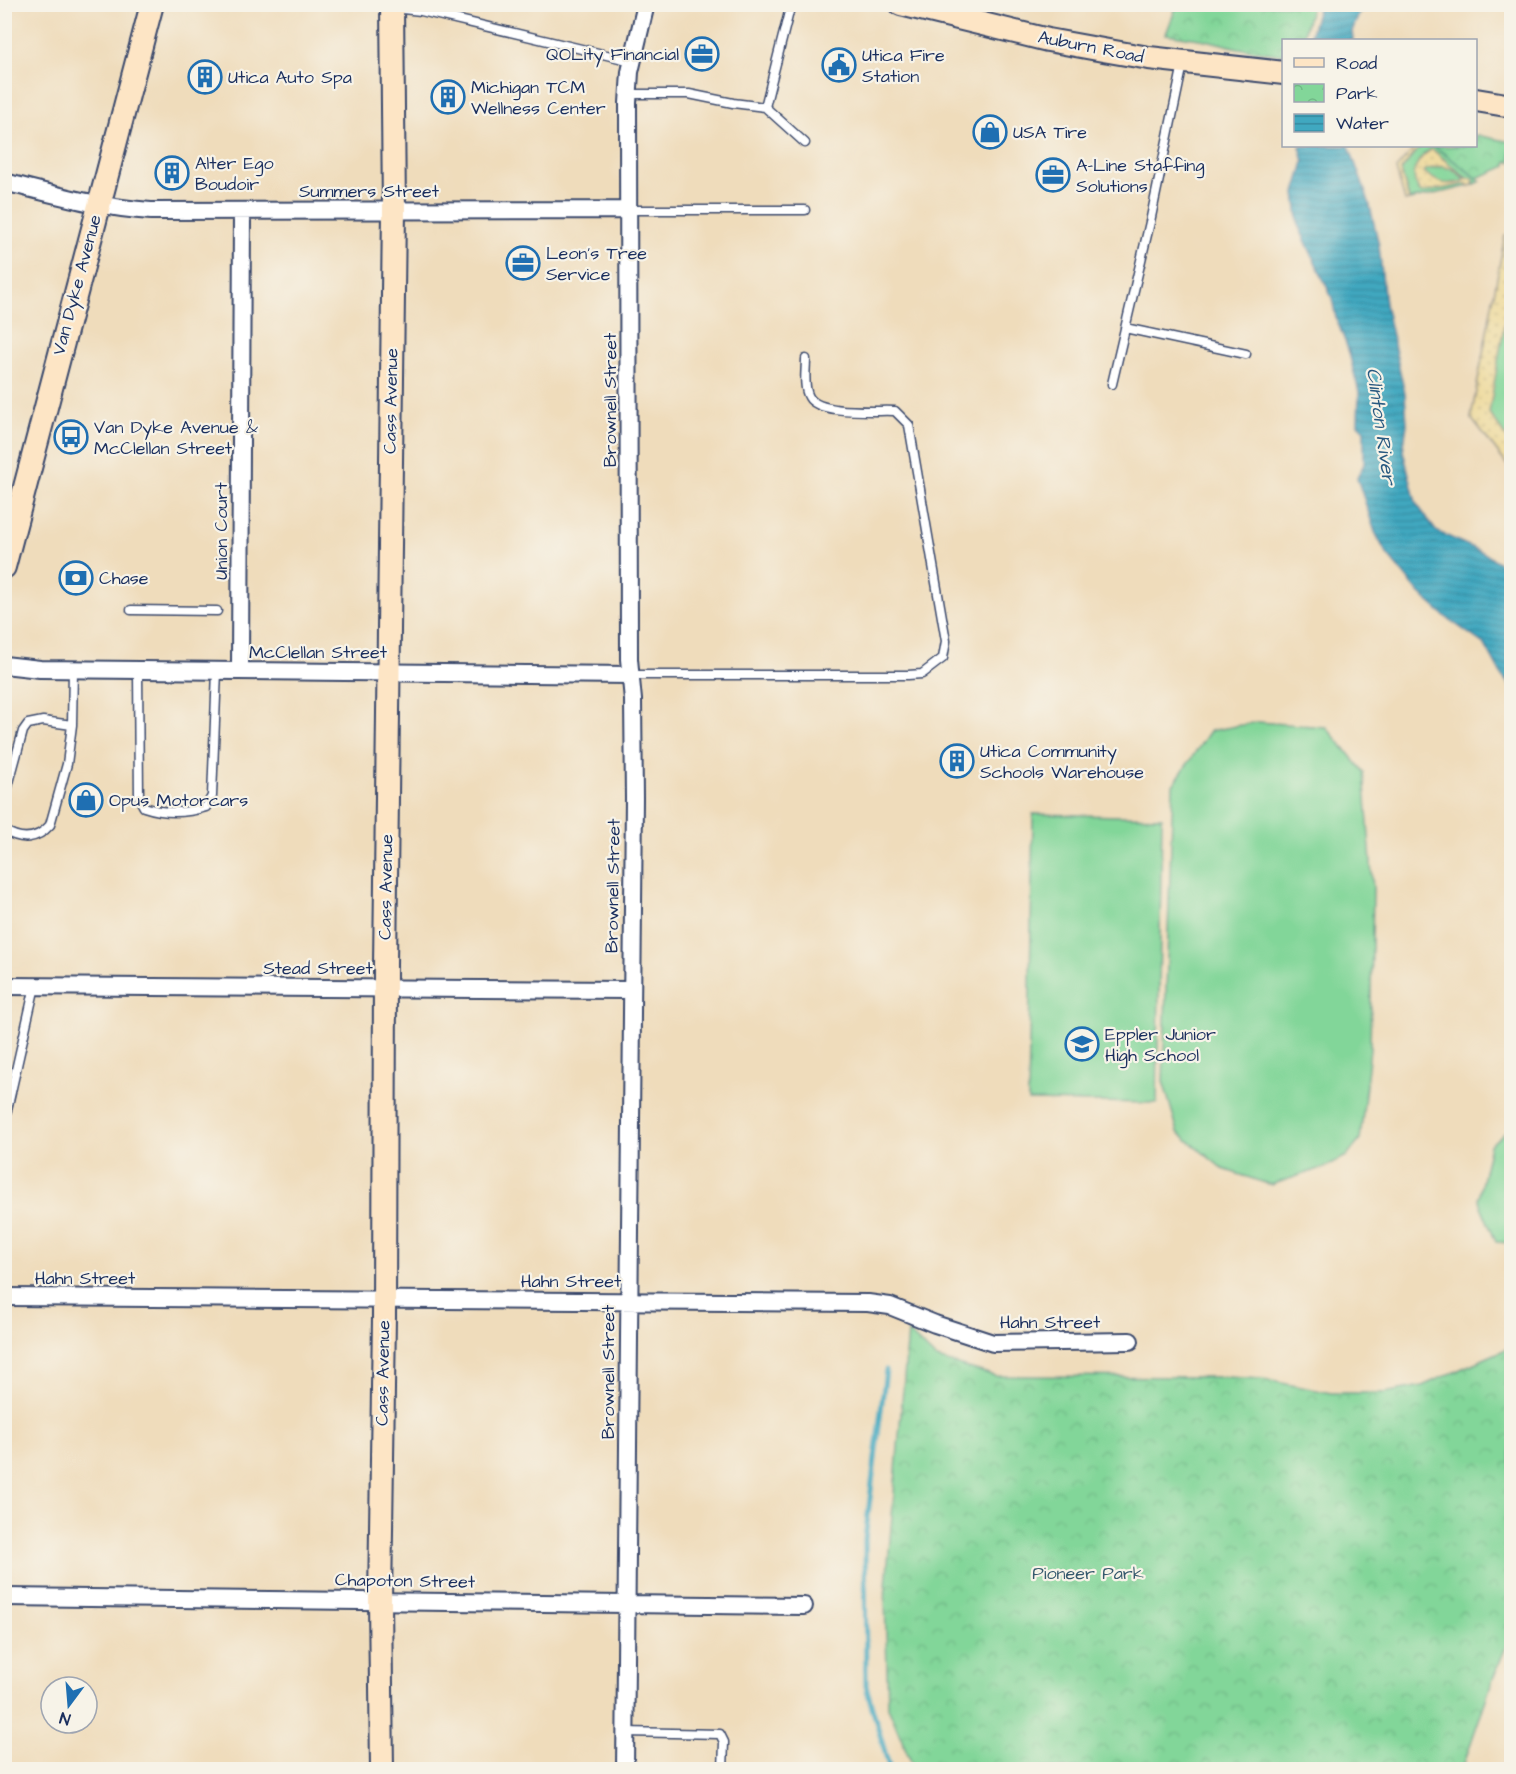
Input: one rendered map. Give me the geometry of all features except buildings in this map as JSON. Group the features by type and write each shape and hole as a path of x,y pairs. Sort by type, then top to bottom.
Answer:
{"street":[{"name":"Van Dyke Avenue","path":"4,567 152,4"},
{"name":"Brownell Street","path":"625,1770 634,798 631,675 629,94 632,61 646,4"},
{"name":"Auburn Road","path":"901,4 1048,40 1149,58 1282,73"},
{"name":"Cass Avenue","path":"382,1770 380,1601 394,210 392,6"},
{"path":"1477,100 1512,106"},
{"name":"Summers Street","path":"4,182 98,204 151,211 629,210"},
{"name":"Union Court","path":"240,671 242,211"},
{"name":"McClellan Street","path":"4,665 73,670 631,675"},
{"name":"Stead Street","path":"4,986 631,990"},
{"name":"Hahn Street","path":"4,1297 868,1303 890,1306 935,1324 993,1342 1130,1341"},
{"name":"Chapoton Street","path":"4,1597 804,1606"}],"lane":[{"path":"765,107 791,4"},
{"path":"392,6 632,61"},
{"path":"1112,384 1150,222 1184,61"},
{"path":"629,94 689,94 733,104 765,107 805,143"},
{"path":"629,210 805,210"},
{"path":"1125,328 1246,354"},
{"path":"631,675 908,675 922,674 943,658 946,641 909,425 895,411 826,408 814,403 808,395 806,359"},
{"path":"131,610 217,611"},
{"path":"4,830 23,838 34,837 44,832 50,825 67,764 72,725 73,670"},
{"path":"138,670 139,798 144,807 169,813 191,812 206,807 212,796 217,671"},
{"path":"4,801 9,767 28,724 43,722 72,725"},
{"path":"4,1124 35,986"},
{"path":"625,1732 720,1734 724,1742 723,1770"}],"green space":[{"path":"1177,4 1312,5 1302,39 1282,39 1282,55 1166,34"},
{"path":"1477,135 1511,142 1511,162 1507,161 1505,167 1477,178 1435,147 1477,147"},
{"path":"1420,147 1435,147 1481,181 1473,185 1474,181 1471,178 1466,178 1432,149 1424,154 1418,190 1465,184 1469,186 1409,200 1401,170"},
{"path":"1444,166 1451,167 1465,179 1464,181 1442,184 1424,172"},
{"path":"1511,286 1511,444 1488,413"},
{"path":"1258,722 1326,727 1364,772 1373,889 1370,1049 1360,1140 1347,1156 1325,1167 1271,1185 1223,1169 1178,1132 1163,1081 1173,785 1210,731"},
{"path":"1033,814 1162,817 1157,1103 1028,1101"},
{"path":"1511,1127 1511,1243 1496,1242 1478,1199 1490,1145"},
{"name":"Pioneer Park","path":"908,1332 937,1359 996,1376 1227,1377 1262,1379 1331,1393 1384,1393 1422,1386 1511,1347 1511,1634 1462,1769 914,1769 888,1707 885,1597"}],"sand":[{"path":"1415,147 1420,147 1401,170 1409,200 1405,201 1396,169"},
{"path":"1432,149 1466,178 1474,180 1473,185 1465,184 1421,193 1414,174 1415,168 1426,153","holes":["1443,166 1451,168 1465,179 1464,181 1443,183 1424,172"]},
{"path":"1505,235 1511,236 1511,286 1489,413 1511,444 1511,470 1471,418"}],"water":[{"path":"1319,5 1363,5 1352,31 1353,39 1309,39"},
{"name":"Clinton River","path":"1300,147 1349,147 1369,202 1379,245 1385,304 1405,394 1407,424 1403,451 1416,503 1436,531 1484,553 1511,571 1511,687 1502,676 1485,645 1447,618 1420,594 1386,553 1375,532 1357,478 1364,464 1364,430 1358,424 1359,392 1332,298 1299,227 1295,193 1304,162"}],"waterway":[{"path":"886,1370 865,1539 866,1686 890,1770"}],"place":[{"name":"QOLity Financial","path":"702,54"},
{"name":"Utica Fire Station","path":"839,65"},
{"name":"Utica Auto Spa","path":"205,77"},
{"name":"Michigan TCM Wellness Center","path":"448,97"},
{"name":"USA Tire","path":"990,132"},
{"name":"Alter Ego Boudoir","path":"172,173"},
{"name":"A-Line Staffing Solutions","path":"1053,175"},
{"name":"Leon's Tree Service","path":"523,263"},
{"name":"Van Dyke Avenue & McClellan Street","path":"71,437"},
{"name":"Chase","path":"76,578"},
{"name":"Utica Community Schools Warehouse","path":"957,761"},
{"name":"Opus Motorcars","path":"86,800"},
{"name":"Eppler Junior High School","path":"1082,1044"}]}
